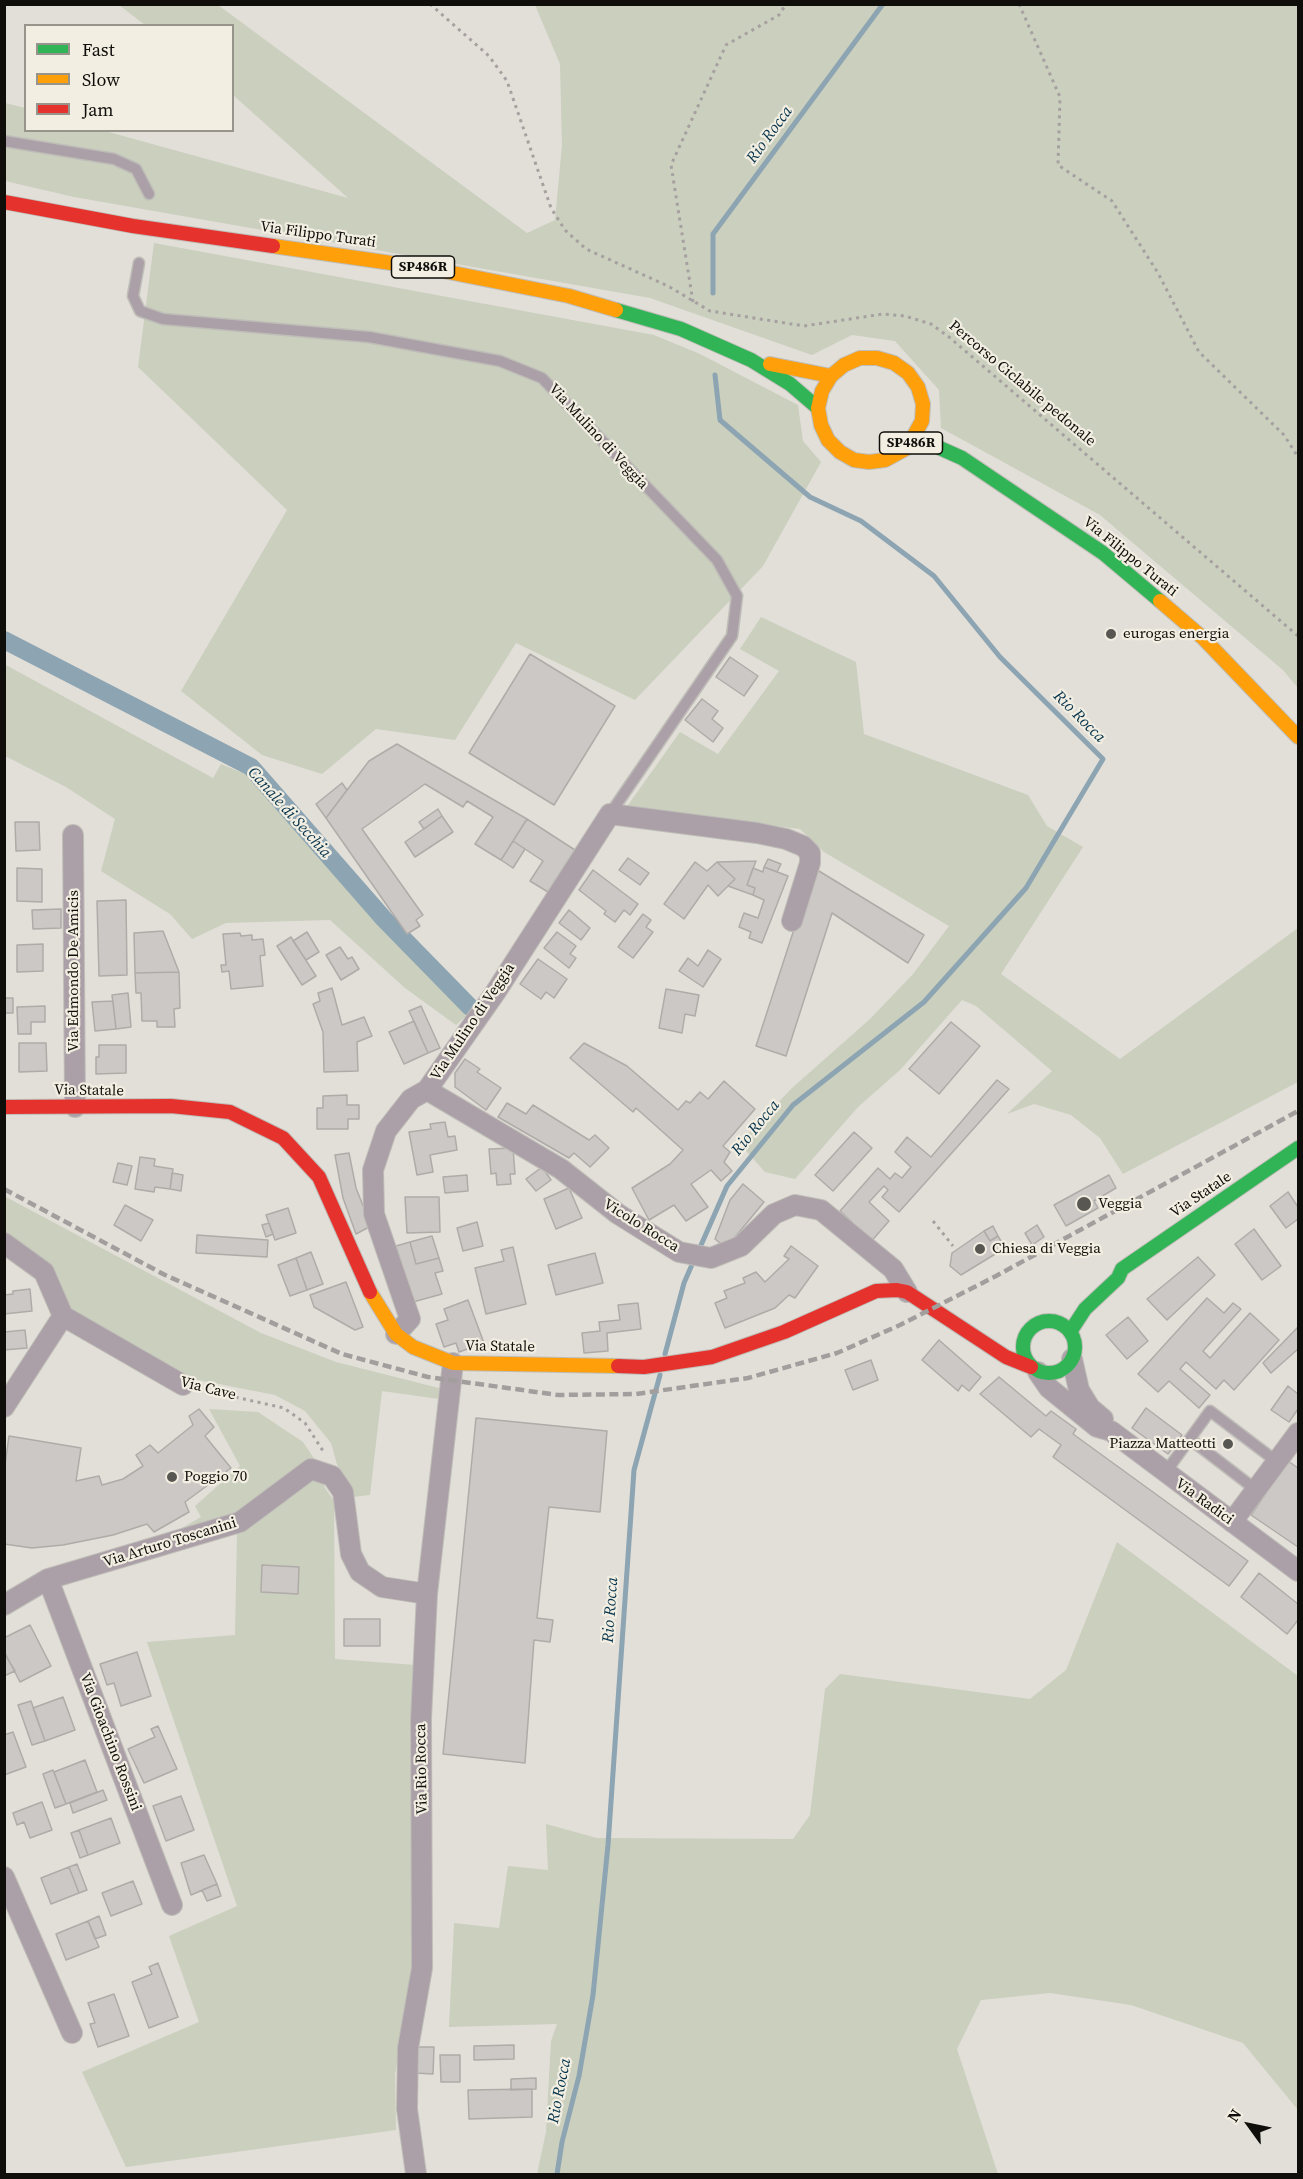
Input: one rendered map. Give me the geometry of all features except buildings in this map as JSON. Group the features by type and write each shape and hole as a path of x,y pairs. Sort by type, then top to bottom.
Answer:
{"main road":[{"name":"SP486R","path":"4,197 83,218"},
{"name":"SP486R","path":"4,202 83,218"},
{"name":"SP486R","path":"4,210 83,218"},
{"name":"Via Filippo Turati","path":"83,218 433,269 530,287 608,306 681,329 751,360 790,384 818,408"},
{"name":"SP486R","path":"818,408 820,425 828,440 840,452 854,460 869,462 885,460 907,448 922,421 921,395 908,373 894,363 878,357 860,358 844,365 831,376"},
{"name":"Via Filippo Turati","path":"751,360 831,376"},
{"path":"818,408 822,391 831,376"},
{"name":"Via Filippo Turati","path":"915,437 962,458 1103,553 1203,638 1299,737"},
{"name":"Via Statale","path":"4,1107 171,1106 230,1112 283,1138 319,1177 378,1308 396,1334 413,1347 453,1363 644,1367 677,1364 712,1357 784,1332 876,1291 908,1292"},
{"name":"Via Statale","path":"1070,1332 1085,1309 1118,1278 1122,1269 1299,1148"},
{"name":"Via Statale","path":"1093,1282 1111,1269 1122,1269"},
{"path":"908,1292 956,1326 1006,1357 1035,1369 1054,1373 1062,1370 1072,1359 1075,1345 1070,1332 1059,1323 1045,1321"},
{"path":"1014,1330 1031,1328 1045,1321 1057,1307"},
{"path":"956,1326 995,1333"},
{"path":"1031,1328 1026,1334 1023,1352 1035,1369"}],"street":[{"path":"610,814 758,833 786,839 803,846 810,853 810,863 792,921"},
{"name":"Via Mulino di Veggia","path":"396,1334 410,1319 374,1214 373,1170 386,1131 411,1099 427,1090 495,993 610,814"},
{"name":"Via Edmondo De Amicis","path":"73,835 75,1107"},
{"name":"Vicolo Rocca","path":"427,1090 561,1169 618,1214 679,1252 711,1257 741,1246 774,1214 795,1205 821,1210 893,1269 908,1292"},
{"path":"4,1243 44,1272 63,1316 4,1407"},
{"name":"Via Cave","path":"63,1316 183,1386"},
{"path":"1072,1359 1079,1390 1090,1408 1103,1419 1111,1431"},
{"name":"Via Rio Rocca","path":"416,2175 407,2109 408,2048 422,1968 421,1719 427,1594 453,1363"},
{"path":"1035,1369 1048,1388 1097,1427 1111,1431"},
{"name":"Via Radici","path":"1111,1431 1299,1571"},
{"path":"1232,1522 1299,1433"},
{"name":"Via Arturo Toscanini","path":"4,1605 48,1579 240,1522 311,1469 332,1476"},
{"path":"332,1476 342,1492 351,1554 360,1572 382,1587 427,1594"},
{"name":"Via Gioachino Rossini","path":"48,1579 172,1905"},
{"path":"4,1877 72,2033"}],"lane":[{"path":"4,141 114,159 136,169 149,194"},
{"name":"Via Mulino di Veggia","path":"139,263 133,296 140,311 163,319 369,337 500,361 542,378 717,560 737,596 732,636 610,814"},
{"path":"1165,1473 1210,1411 1276,1461"},
{"path":"1190,1439 1255,1489"}],"path":[{"name":"Percorso Ciclabile pedonale","path":"430,4 489,56 507,81 551,208 573,239 586,249 668,286 710,311 760,317 804,326 883,314 905,316 931,324 1299,636"},
{"path":"693,302 671,165 726,45 779,15 786,4"},
{"path":"1019,4 1060,98 1058,165 1112,201 1158,273 1199,352 1284,435 1299,457"},
{"path":"933,1221 953,1246"},
{"name":"Via Cave","path":"183,1386 284,1408 305,1423 323,1449 332,1476"}],"green space":[{"path":"119,5 218,5 527,233 555,220 562,145 560,64 535,5 1298,5 1298,688 1283,670 1100,515 941,428 939,390 895,341 852,335 812,355 650,298 74,197 5,181 5,103 24,108 24,132 109,132 348,198 234,96 234,24 144,24"},
{"path":"154,243 654,335 700,354 798,405 803,441 821,462 763,566 635,700 516,643 455,740 376,729 322,774 262,755 181,691 287,510 138,367"},
{"path":"761,617 856,662 864,734 1028,795 1047,826 1083,847 1001,974 1120,1059 1298,928 1298,1082 1123,1174 1100,1138 1071,1115 1034,1104 1007,1114 1052,1071 976,1006 962,1000 900,1070 858,1107 795,1179 765,1172 739,1143 792,1088 870,1019 913,974 949,926 824,852 800,829 626,808 680,732 718,754 779,671 740,649"},
{"path":"4,664 213,778 221,764 250,776 467,1015 456,1025 405,988 330,920 226,923 192,939 170,914 101,871 115,819 66,787 5,756"},
{"path":"4,1196 261,1333 336,1362 439,1388 439,1399 382,1391 370,1495 353,1497 348,1481 338,1468 331,1443 305,1411 275,1395 183,1377 70,1309 54,1269 5,1233"},
{"path":"209,1409 258,1412 303,1442 315,1460 325,1488 334,1501 335,1659 416,1665 413,1967 395,2074 396,2130 126,2167 82,2072 199,2022 169,1936 237,1906 147,1642 235,1635 237,1534 182,1528 201,1517 195,1506 240,1466"},
{"path":"1117,1542 1298,1676 1298,2110 1243,2043 1131,2005 1050,1993 981,2000 957,2049 998,2174 537,2174 546,2132 551,2041 557,2024 449,2027 454,1923 499,1928 508,1866 548,1870 546,1824 597,1838 793,1839 810,1815 825,1689 840,1674 1030,1699 1066,1670"}],"waterway":[{"name":"Rio Rocca","path":"713,293 713,234 883,4"},
{"name":"Rio Rocca","path":"698,1252 727,1186 793,1105 924,1002 1026,888 1103,759 1000,657 934,576 861,521 810,497 720,420 715,375"},
{"name":"Canale di Secchia","path":"4,640 251,767 384,919 470,1007"},
{"name":"Rio Rocca","path":"665,1354 684,1283 694,1260"},
{"name":"Rio Rocca","path":"557,2174 562,2142 579,2076 593,1995 608,1845 634,1470 660,1375"}],"railway":[{"path":"4,1189 165,1275 342,1354 428,1377 558,1395 636,1394 748,1378 837,1353 900,1325 996,1276 1298,1111"}],"traffic: fast":[{"path":"616,310 681,329 751,360 790,384 818,408"},
{"path":"915,437 962,458 1103,553 1160,601"},
{"path":"1070,1332 1085,1309 1118,1278 1122,1269 1298,1148"},
{"path":"1044,1321 1054,1321 1068,1328 1075,1347 1068,1366 1054,1373 1044,1373 1034,1369 1027,1362 1023,1352 1023,1342 1027,1332 1034,1325 1044,1321"}],"traffic: slow":[{"path":"273,246 433,269 569,296 616,310"},
{"path":"770,364 831,376 844,365 860,358 877,358 894,363 908,373 918,387 923,404 922,421 907,448 885,460 869,462 854,460 840,452 828,440 821,425 818,408 822,391 831,376"},
{"path":"1160,601 1203,638 1298,737"},
{"path":"370,1292 396,1334 413,1347 453,1363 618,1366"}],"traffic: jam":[{"path":"4,202 133,226 273,246"},
{"path":"4,1107 171,1106 230,1112 283,1138 319,1177 370,1292"},
{"path":"618,1366 644,1367 712,1357 784,1332 876,1291 897,1290 907,1292 1006,1357 1031,1367"}],"place":[{"name":"eurogas energia","path":"1111,634"},
{"name":"Veggia","path":"1084,1204"},
{"name":"Chiesa di Veggia","path":"980,1249"},
{"name":"Piazza Matteotti","path":"1228,1444"},
{"name":"Poggio 70","path":"172,1477"}]}
